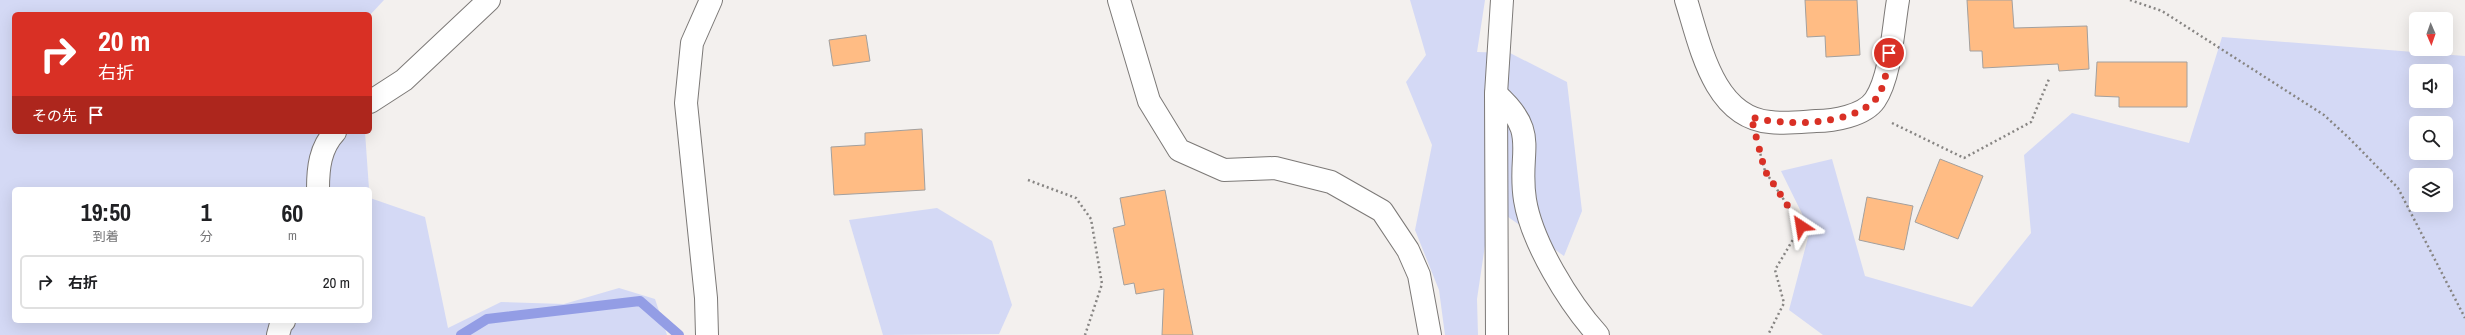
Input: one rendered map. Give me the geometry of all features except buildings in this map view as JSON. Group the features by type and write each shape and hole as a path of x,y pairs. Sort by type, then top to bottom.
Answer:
{"street":[{"path":"372,101 404,80 489,0"},
{"path":"707,335 706,298 686,103 692,43 711,0"},
{"path":"1119,0 1149,101 1179,150 1224,170 1275,168 1331,182 1382,211 1408,250 1419,275 1430,335"},
{"path":"1497,335 1496,94 1502,0"},
{"path":"1686,0 1706,63 1723,96 1751,117 1770,122 1827,121 1857,112 1874,101 1885,79 1898,0"},
{"path":"1496,94 1511,107 1525,132 1525,199 1537,243 1585,321 1598,335"},
{"path":"318,187 318,168 327,140 333,134"},
{"path":"278,335 282,323"}],"path":[{"path":"2130,0 2162,11 2324,115 2349,138 2398,188 2465,318"},
{"path":"1874,101 1895,126 1964,158 2031,122 2049,79"},
{"path":"1751,117 1765,171 1801,226 1775,270 1784,303 1768,335"},
{"path":"1028,180 1076,198 1091,219 1102,284 1085,335"}],"shaded area":[{"path":"0,0 384,0 372,13 12,12 12,134 365,134 369,187 12,187 12,323 372,323 372,199 425,217 448,328 501,302 564,304 619,288 655,299 667,335 0,335"},
{"path":"1410,0 1485,0 1477,52 1510,53 1567,82 1582,211 1564,256 1491,205 1477,299 1478,335 1445,335 1439,290 1415,230 1432,145 1406,82 1426,55"},
{"path":"2222,37 2409,52 2409,56 2465,56 2465,335 1823,335 1789,310 1810,230 1781,171 1832,159 1865,276 1972,307 2031,233 2024,155 2072,113 2189,143"},
{"path":"937,208 992,241 1012,305 999,334 883,335 849,220"}],"waterway":[{"path":"461,335 487,319 640,301 679,335"}],"route":[{"path":"1801,226 1765,171 1751,117 1770,122 1827,121 1857,112 1874,101 1885,79 1889,53"}]}
